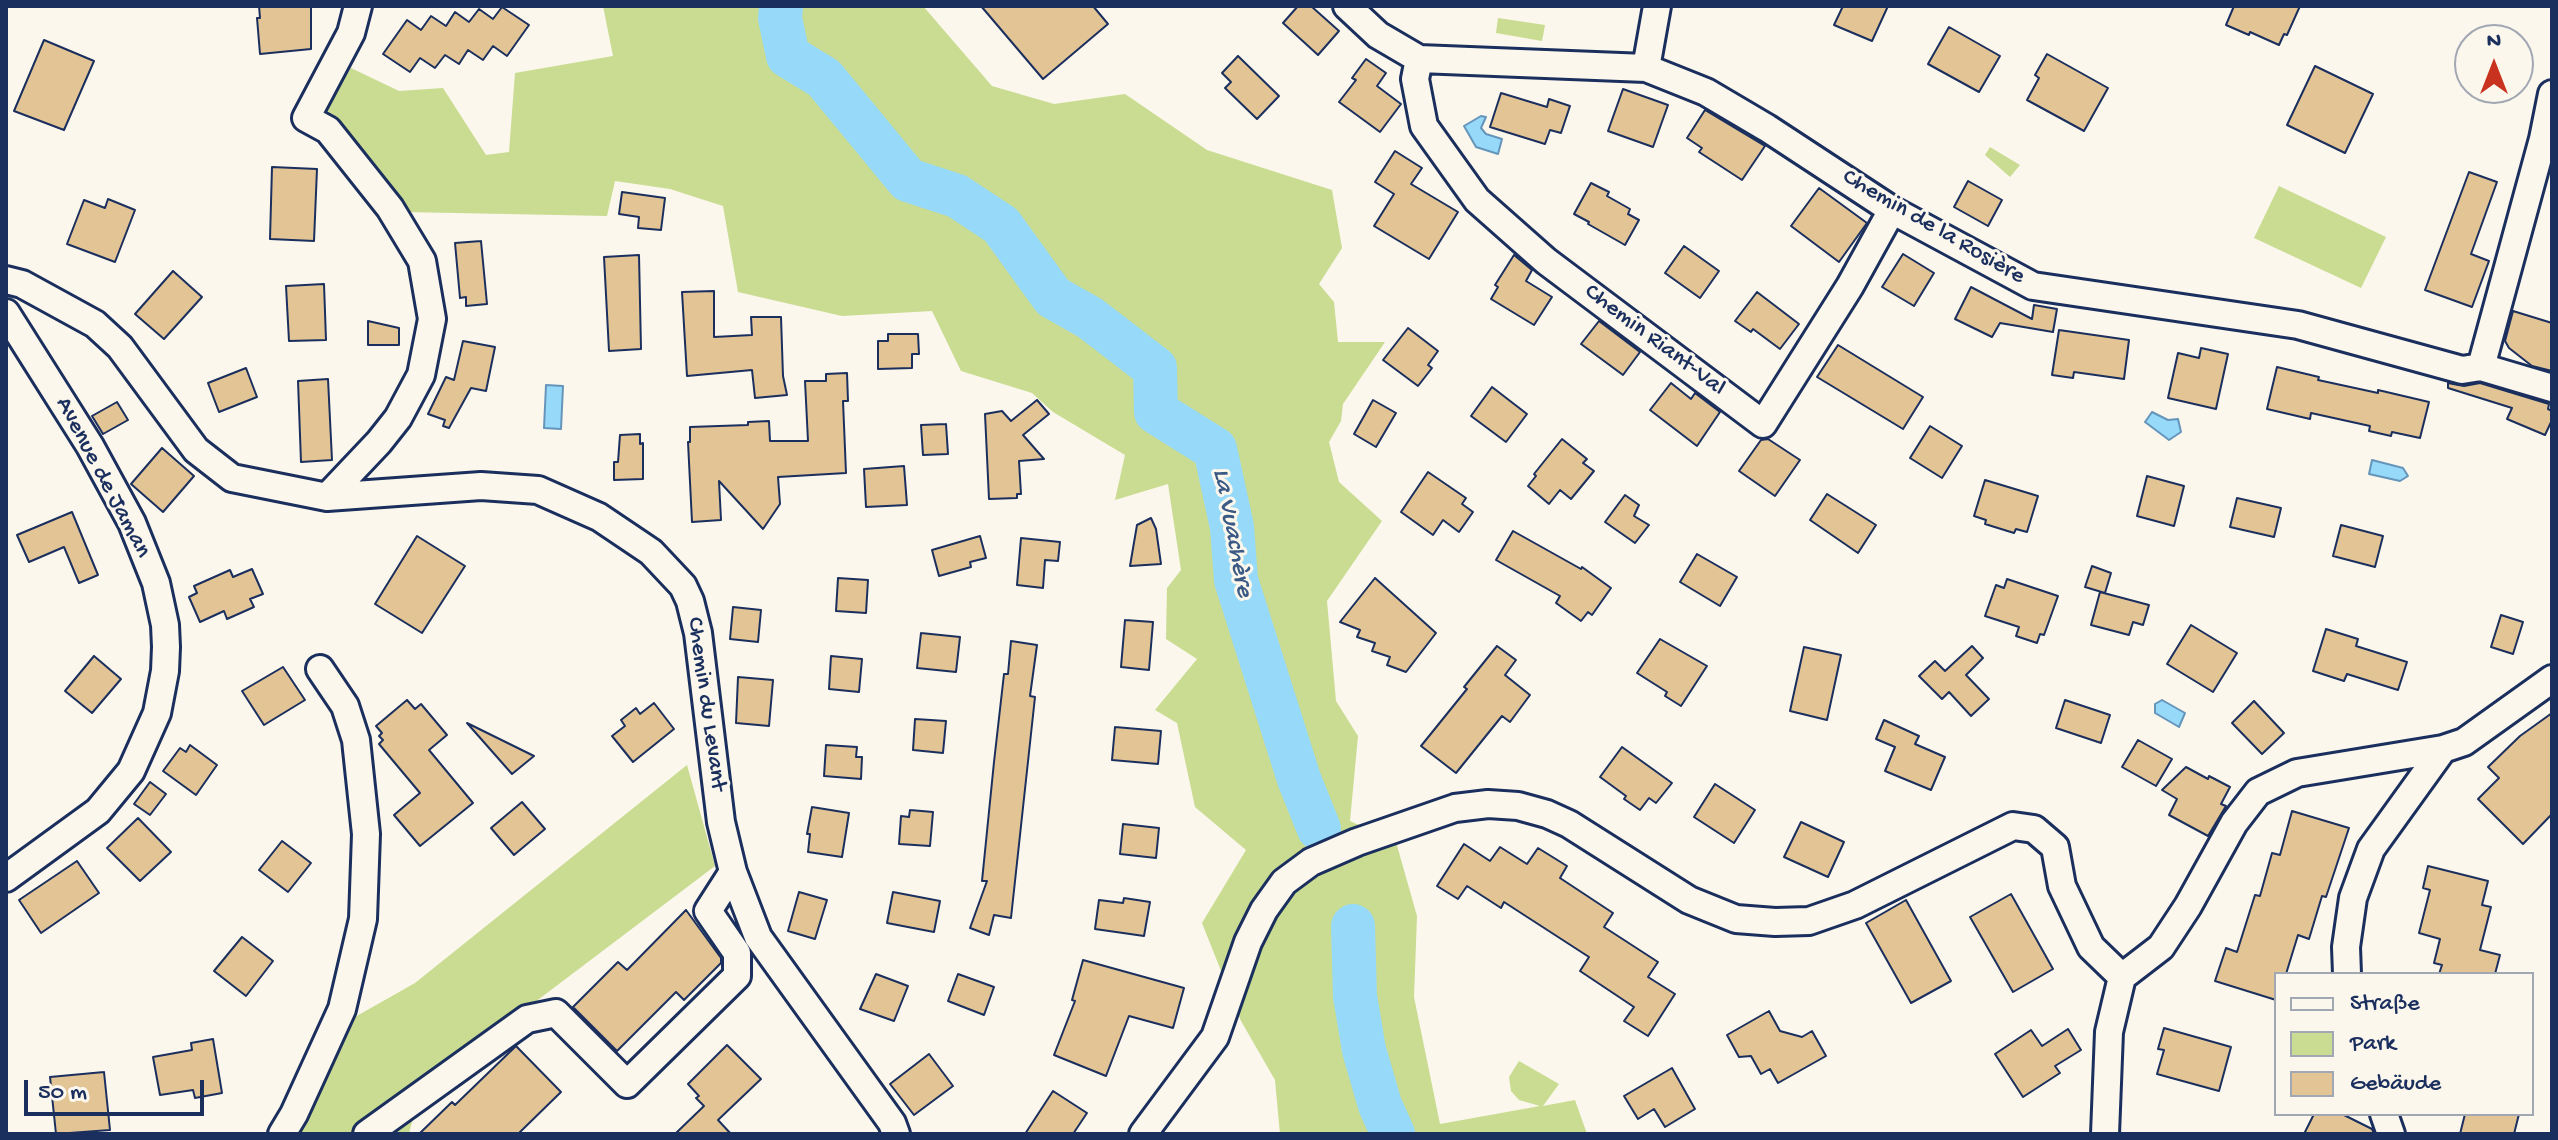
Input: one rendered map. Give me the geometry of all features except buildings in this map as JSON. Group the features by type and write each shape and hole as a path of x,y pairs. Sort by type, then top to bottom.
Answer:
{"street":[{"path":"327,497 398,418 421,375 432,319 422,261 390,208 328,130 306,118 351,33 358,6"},
{"name":"Chemin de la Rosière","path":"1347,6 1378,35 1419,59 1646,68 1706,92 1892,210 2033,286 2279,322 2462,370 2481,367 2552,388"},
{"path":"1646,68 1657,6"},
{"name":"Chemin Riant-Val","path":"1419,59 1415,79 1424,126 1477,200 1546,261 1763,424 1850,286 1892,210"},
{"path":"2481,367 2543,139 2552,94"},
{"name":"Chemin du Levant","path":"6,280 22,284 95,324 120,347 196,450 232,478 327,497 481,486 538,490 599,517 651,552 683,586 690,601 698,633 721,822 733,872 758,937 892,1123 896,1134"},
{"name":"Avenue de Jaman","path":"6,313 90,446 132,523 156,583 165,625 166,647 157,713 131,771 98,811 6,878"},
{"path":"282,1134 342,1009 363,919 366,834 356,740 345,706 320,669"},
{"path":"2105,1134 2109,1032 2122,977 2161,947 2188,906 2234,823 2258,792 2297,773 2443,749 2464,742 2552,679"},
{"path":"2347,972 2346,947 2353,898 2371,849 2443,749"},
{"path":"1143,1134 1215,1037 1248,942 1264,910 1284,882 1311,862 1357,842 1455,808 1488,804 1518,806 1547,814 1569,824 1689,900 1736,919 1775,922 1809,921 1855,905 2013,826 2034,829 2055,847 2062,886 2091,947 2122,977"},
{"path":"367,1134 527,1019 556,1013 627,1084 737,976 737,953 708,911 733,872"}],"green space":[{"path":"603,6 923,6 992,86 1054,104 1125,94 1207,150 1332,190 1342,248 1319,284 1334,302 1338,342 1385,342 1343,404 1341,421 1329,442 1339,482 1382,521 1327,601 1336,701 1358,736 1350,821 1396,842 1417,916 1414,997 1440,1124 1540,1106 1519,1100 1511,1091 1509,1077 1519,1061 1559,1084 1543,1106 1575,1100 1587,1134 1280,1134 1275,1080 1241,1021 1202,923 1246,850 1195,807 1177,723 1155,710 1197,659 1166,639 1167,588 1181,570 1168,484 1115,500 1125,455 1053,412 1032,393 961,371 932,311 842,316 738,292 723,206 670,189 615,181 607,216 405,212 321,112 351,68 399,91 443,88 486,155 509,152 515,73 613,56"},
{"path":"1498,18 1545,25 1542,41 1496,33"},
{"path":"1990,147 2020,165 2010,177 1985,155"},
{"path":"2279,186 2386,237 2361,288 2254,238"},
{"path":"687,765 715,866 420,1089 409,1134 283,1134 309,1043 415,983"}],"water":[{"path":"1481,116 1486,117 1481,128 1486,134 1502,139 1498,154 1476,147 1464,126"},
{"path":"546,385 563,386 561,429 544,428"},
{"path":"2152,412 2168,420 2178,419 2181,432 2169,440 2145,422"},
{"path":"2372,460 2403,468 2408,476 2400,481 2369,474"},
{"path":"2162,700 2185,713 2179,727 2155,713 2155,704"}],"waterway":[{"name":"La Vuachère","path":"781,6 780,18 788,56 824,78 908,180 957,196 1001,225 1053,297 1090,318 1155,368 1156,412 1215,449 1232,527 1236,580 1299,779 1319,829"},
{"name":"La Vuachère","path":"1353,926 1355,996 1364,1050 1380,1105 1393,1134"}]}
